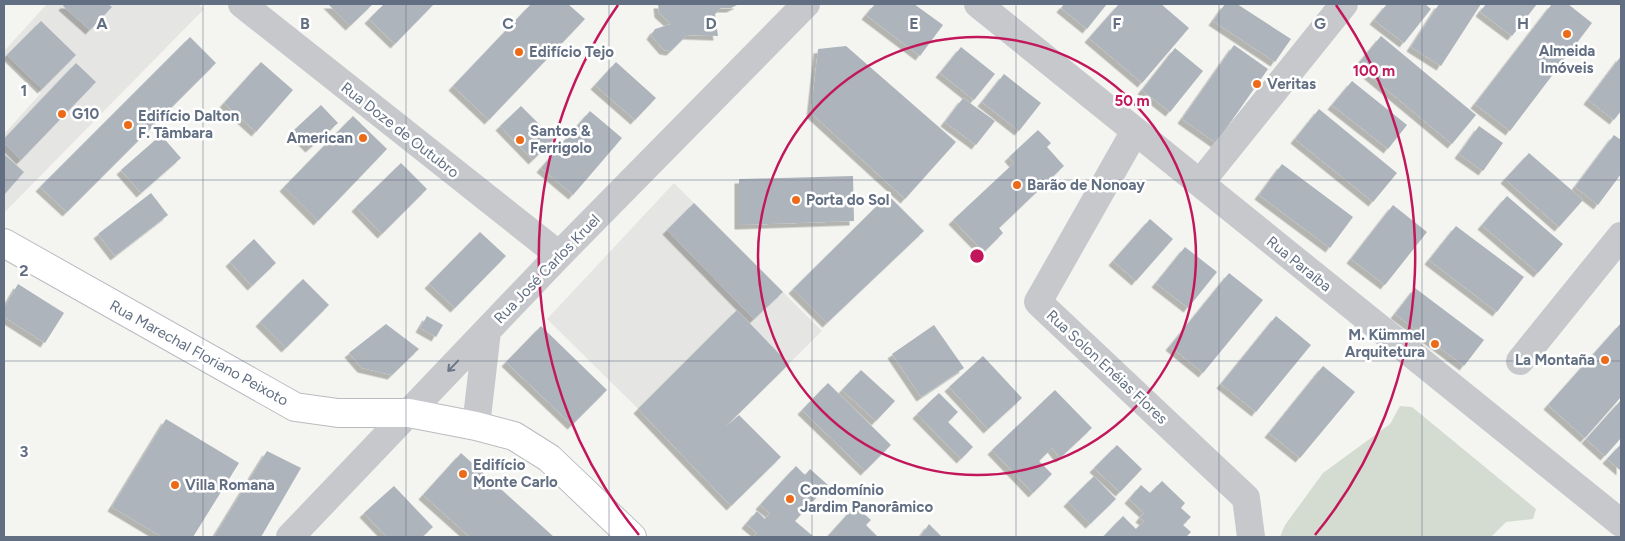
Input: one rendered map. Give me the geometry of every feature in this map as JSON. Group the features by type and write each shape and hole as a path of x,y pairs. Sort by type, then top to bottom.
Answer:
{"street":[{"name":"Rua Doze de Outubro","path":"242,4 559,255"},
{"name":"Rua José Carlos Kruel","path":"290,537 559,255 806,4"},
{"name":"Rua Paraíba","path":"978,4 1621,523"},
{"path":"1200,183 1344,4"},
{"name":"Rua Solon Enéias Flores","path":"1135,131 1038,302 1246,498 1251,537"},
{"path":"1520,361 1621,236"},
{"name":"Rua Marechal Floriano Peixoto","path":"5,246 294,407 338,413 409,413 476,426 514,436 548,458 632,537"},
{"path":"476,426 487,331"}],"shaded area":[{"name":"G10","path":"47,4 198,4 204,9 4,213 4,134 41,93 4,58 4,51"},
{"path":"674,183 822,331 691,461 547,319"},
{"path":"1400,406 1412,407 1536,509 1533,519 1506,522 1491,537 1280,537 1285,525 1323,473 1390,424"}],"building":[{"path":"65,4 108,4 112,7 90,30 63,6"},
{"path":"328,4 373,4 350,26"},
{"path":"384,4 434,4 395,44 369,19"},
{"name":"Edifício Tejo","path":"531,4 568,4 585,19 489,120 453,86"},
{"path":"658,4 739,4 731,8 721,8 715,14 718,36 687,35 671,51 664,50 651,35 655,29 671,24 659,13"},
{"path":"875,4 914,4 943,25 920,56 866,15"},
{"path":"1064,4 1107,4 1087,29 1061,8"},
{"path":"1119,4 1161,4 1189,28 1142,83 1089,38"},
{"path":"1225,4 1237,4 1291,39 1275,62 1213,21"},
{"path":"1387,4 1425,4 1431,9 1404,43 1374,20"},
{"path":"1439,4 1481,4 1441,66 1411,47"},
{"path":"1486,4 1537,4 1512,36 1480,12"},
{"path":"1552,4 1568,4 1592,23 1510,131 1475,104"},
{"path":"41,21 76,55 42,89 7,55"},
{"path":"1381,36 1476,115 1452,144 1357,65"},
{"name":"Edifício Dalton F. Tâmbara","path":"190,37 216,63 67,212 40,187"},
{"path":"1234,45 1268,69 1216,143 1182,119"},
{"path":"846,46 956,142 905,199 811,113 818,49"},
{"path":"961,47 995,74 974,100 940,73"},
{"path":"1175,48 1203,71 1170,112 1142,90"},
{"path":"1621,56 1621,111 1614,120 1588,100"},
{"path":"261,62 293,90 256,132 224,103"},
{"path":"616,62 656,98 635,120 595,85"},
{"path":"76,63 96,82 21,160 4,143 4,139"},
{"path":"1004,74 1041,103 1019,131 982,102"},
{"path":"1352,81 1407,125 1388,149 1332,105"},
{"path":"963,98 995,121 976,145 945,122"},
{"path":"321,105 338,123 310,148 293,131"},
{"path":"521,106 554,139 533,160 500,126"},
{"path":"1319,109 1397,173 1373,202 1295,139"},
{"path":"590,111 622,138 573,195 541,168"},
{"path":"353,116 387,149 318,221 284,187"},
{"path":"1479,126 1503,143 1483,171 1459,154"},
{"name":"Barão de Nonoay","path":"1038,130 1051,143 1047,147 1064,166 999,228 1003,233 984,252 953,220 1014,163 1009,157"},
{"path":"161,135 181,158 141,193 121,170"},
{"path":"1614,135 1621,140 1621,174 1598,205 1575,187"},
{"path":"1529,153 1583,200 1559,227 1505,179"},
{"path":"4,154 24,172 4,195"},
{"path":"401,163 427,189 382,234 356,207"},
{"path":"1282,164 1353,217 1330,248 1259,195"},
{"name":"Porta do Sol","path":"853,176 854,221 739,225 739,179"},
{"path":"151,193 168,215 115,256 98,234"},
{"path":"888,195 924,231 827,323 793,289"},
{"path":"1507,196 1563,244 1538,273 1482,225"},
{"path":"694,203 783,292 754,319 667,230"},
{"path":"1393,205 1427,232 1385,285 1351,259"},
{"path":"1150,219 1173,239 1136,281 1113,261"},
{"path":"1456,226 1524,277 1497,312 1429,260"},
{"path":"480,232 506,256 455,308 429,284"},
{"path":"254,239 276,263 252,286 230,262"},
{"path":"1185,247 1217,272 1188,308 1156,283"},
{"path":"1229,273 1263,300 1203,373 1170,346"},
{"path":"303,279 329,305 286,348 260,322"},
{"path":"18,284 64,313 45,343 4,317 4,308"},
{"path":"1415,288 1484,340 1464,366 1395,314"},
{"path":"737,310 789,364 724,428 739,415 781,457 731,506 638,409"},
{"path":"427,316 443,325 436,337 420,328"},
{"path":"1276,316 1311,345 1256,412 1221,384"},
{"name":"La Montaña","path":"1621,323 1621,397 1585,438 1548,405"},
{"path":"386,324 419,349 392,375 362,368 349,353"},
{"path":"934,325 964,368 921,397 892,354"},
{"path":"541,326 607,390 572,425 506,362"},
{"path":"983,356 1022,398 988,429 949,387"},
{"path":"1323,366 1355,392 1300,458 1269,433"},
{"path":"861,370 895,401 876,421 842,390"},
{"path":"828,383 891,445 865,471 802,410"},
{"path":"1055,390 1092,428 1060,458 1052,448 1039,461 1052,474 1033,493 992,450"},
{"path":"939,393 958,412 948,422 973,447 961,459 917,414"},
{"path":"1621,400 1621,438 1605,456 1586,439"},
{"name":"Villa Romana","path":"166,419 239,463 193,537 162,537 112,507"},
{"path":"1621,444 1621,471 1607,459"},
{"path":"1117,445 1142,469 1120,492 1094,468"},
{"path":"267,451 301,468 261,537 214,537"},
{"name":"Edifício Monte Carlo","path":"461,453 554,537 470,537 423,495"},
{"name":"Condomínio Jardim Panorâmico","path":"796,466 805,475 810,469 828,485 795,521 814,537 754,537 757,533 746,524 757,511 765,519 770,513 760,505"},
{"path":"1094,476 1116,499 1090,524 1068,502"},
{"path":"1162,481 1185,503 1181,508 1191,517 1183,525 1191,532 1186,537 1103,537 1123,516 1136,529 1144,521 1140,518 1144,513 1129,499 1141,485 1150,493"},
{"path":"394,486 433,527 422,537 387,537 364,513"},
{"name":"Condomínio Jardim Panorâmico","path":"855,506 871,520 866,525 878,537 827,537"},
{"path":"929,524 942,537 920,537"}],"place":[{"name":"Almeida Imóveis","path":"1567,34"},
{"name":"Edifício Tejo","path":"519,52"},
{"name":"Veritas","path":"1257,84"},
{"name":"G10","path":"62,114"},
{"name":"Edifício Dalton F. Tâmbara","path":"128,125"},
{"name":"American","path":"363,138"},
{"name":"Santos & Ferrigolo","path":"520,140"},
{"name":"Barão de Nonoay","path":"1017,185"},
{"name":"Porta do Sol","path":"796,200"},
{"name":"M. Kümmel Arquitetura","path":"1435,344"},
{"name":"La Montaña","path":"1605,360"},
{"name":"Edifício Monte Carlo","path":"463,474"},
{"name":"Villa Romana","path":"175,485"},
{"name":"Condomínio Jardim Panorâmico","path":"790,499"}]}
